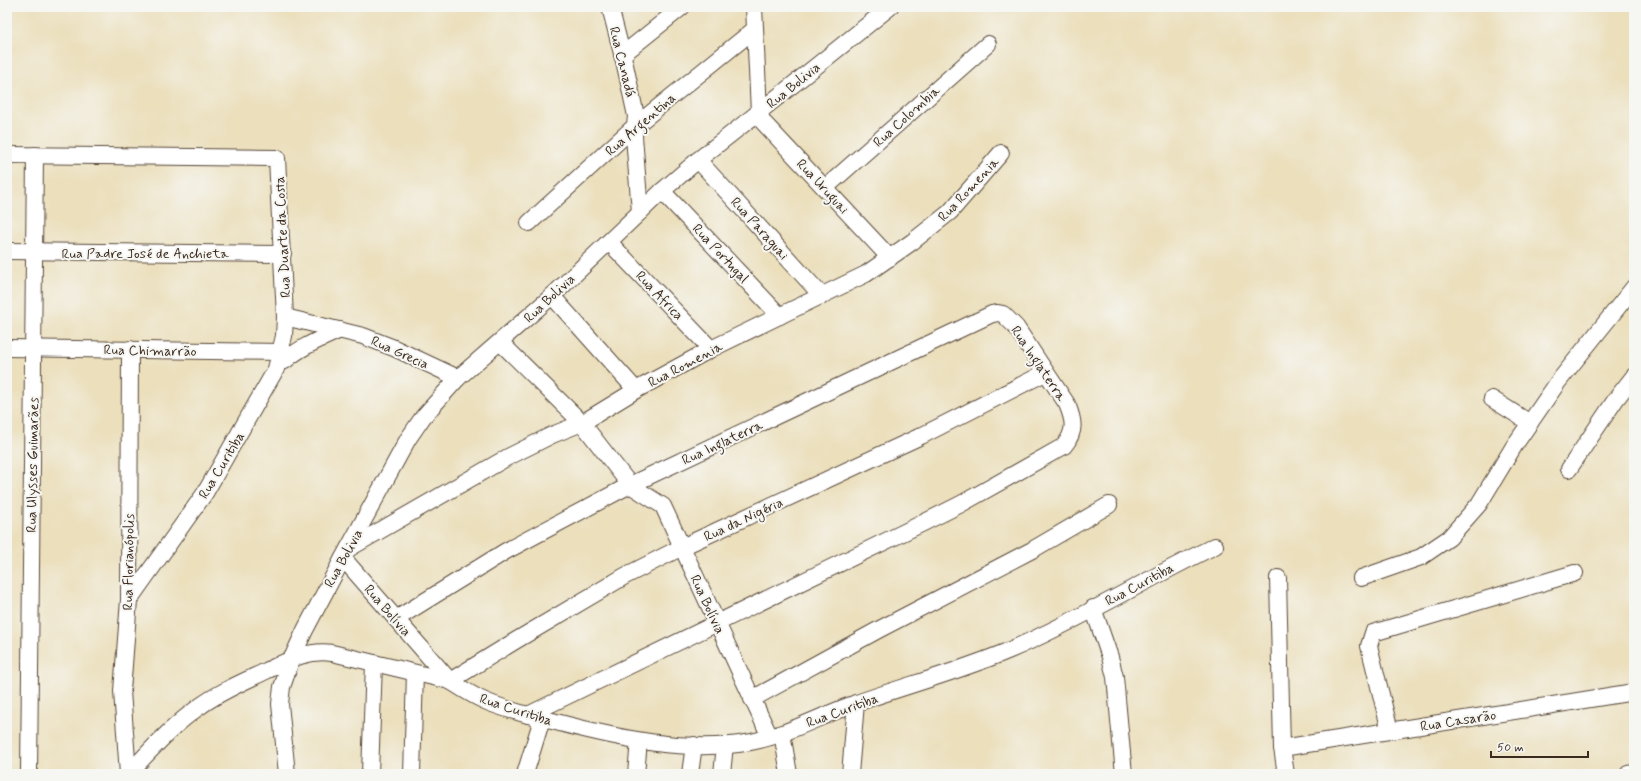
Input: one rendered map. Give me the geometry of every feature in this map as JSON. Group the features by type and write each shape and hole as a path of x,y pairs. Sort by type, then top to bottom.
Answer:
{"street":[{"name":"Rua Canadá","path":"610,7 636,116 634,136 640,212"},
{"path":"622,55 682,7"},
{"path":"754,7 759,112"},
{"name":"Rua Bolivia","path":"287,774 286,746 280,704 282,687 292,658 345,554 408,439 423,417 458,378 552,296 662,191 698,160 890,7"},
{"name":"Rua Argentina","path":"529,223 635,126 755,29"},
{"name":"Rua Colombia","path":"824,188 988,44"},
{"name":"Rua Uruguai","path":"759,112 766,126 890,258"},
{"name":"Rua Romenia","path":"345,554 508,457 552,435 582,423 636,390 711,349 853,281 890,258 950,212 1001,153"},
{"path":"7,155 35,155"},
{"name":"Rua Duarte da Costa","path":"35,155 277,158 285,317"},
{"name":"Rua Ulysses Guimarães","path":"29,774 35,155"},
{"name":"Rua Paraguai","path":"698,160 822,296"},
{"name":"Rua Portugal","path":"662,191 780,316"},
{"name":"Rua Africa","path":"609,242 711,349"},
{"name":"Rua Padre José de Anchieta","path":"7,251 283,254"},
{"path":"1361,578 1421,557 1449,538 1479,504 1514,446 1558,382 1634,287"},
{"path":"552,296 636,390"},
{"name":"Rua Inglaterra","path":"396,619 506,551 630,485 992,314 1003,314 1016,327 1045,373 1067,404 1071,414 1073,432 1064,446 955,507 718,624 535,717"},
{"path":"285,317 286,353 340,330"},
{"name":"Rua Grecia","path":"285,317 379,341 458,378"},
{"name":"Rua Bolívia","path":"500,342 582,423 630,485 663,506 752,699 776,735 789,774"},
{"name":"Rua Chimarrão","path":"7,348 130,349 286,353"},
{"name":"Rua Florianópolis","path":"128,774 122,691 129,600 130,349"},
{"name":"Rua Curitiba","path":"129,600 205,493 286,353"},
{"name":"Rua da Nigéria","path":"450,681 625,576 682,547 921,436 1045,373"},
{"path":"1569,469 1616,399 1634,376"},
{"path":"1492,399 1530,423"},
{"path":"752,699 878,630 1032,550 1110,505"},
{"name":"Rua Curitiba","path":"450,681 486,702 584,730 639,741 694,745 725,745 751,742 776,735 856,703 978,664 1035,639 1215,546"},
{"name":"Rua Bolívia","path":"345,554 396,619 450,681"},
{"path":"1390,730 1369,646 1373,633 1575,573"},
{"path":"1278,578 1282,748 1286,774"},
{"path":"1093,608 1110,657 1114,677 1124,774"},
{"path":"128,774 169,730 199,706 217,695 292,658 313,652 324,652 450,681"},
{"path":"370,774 374,663"},
{"path":"412,774 415,673"},
{"name":"Rua Casarão","path":"1282,748 1634,692"},
{"path":"850,774 856,703"},
{"path":"525,774 535,717"},
{"path":"636,774 639,741"},
{"path":"690,774 694,745"},
{"path":"722,774 725,745"},
{"path":"1628,774 1634,773"}]}
